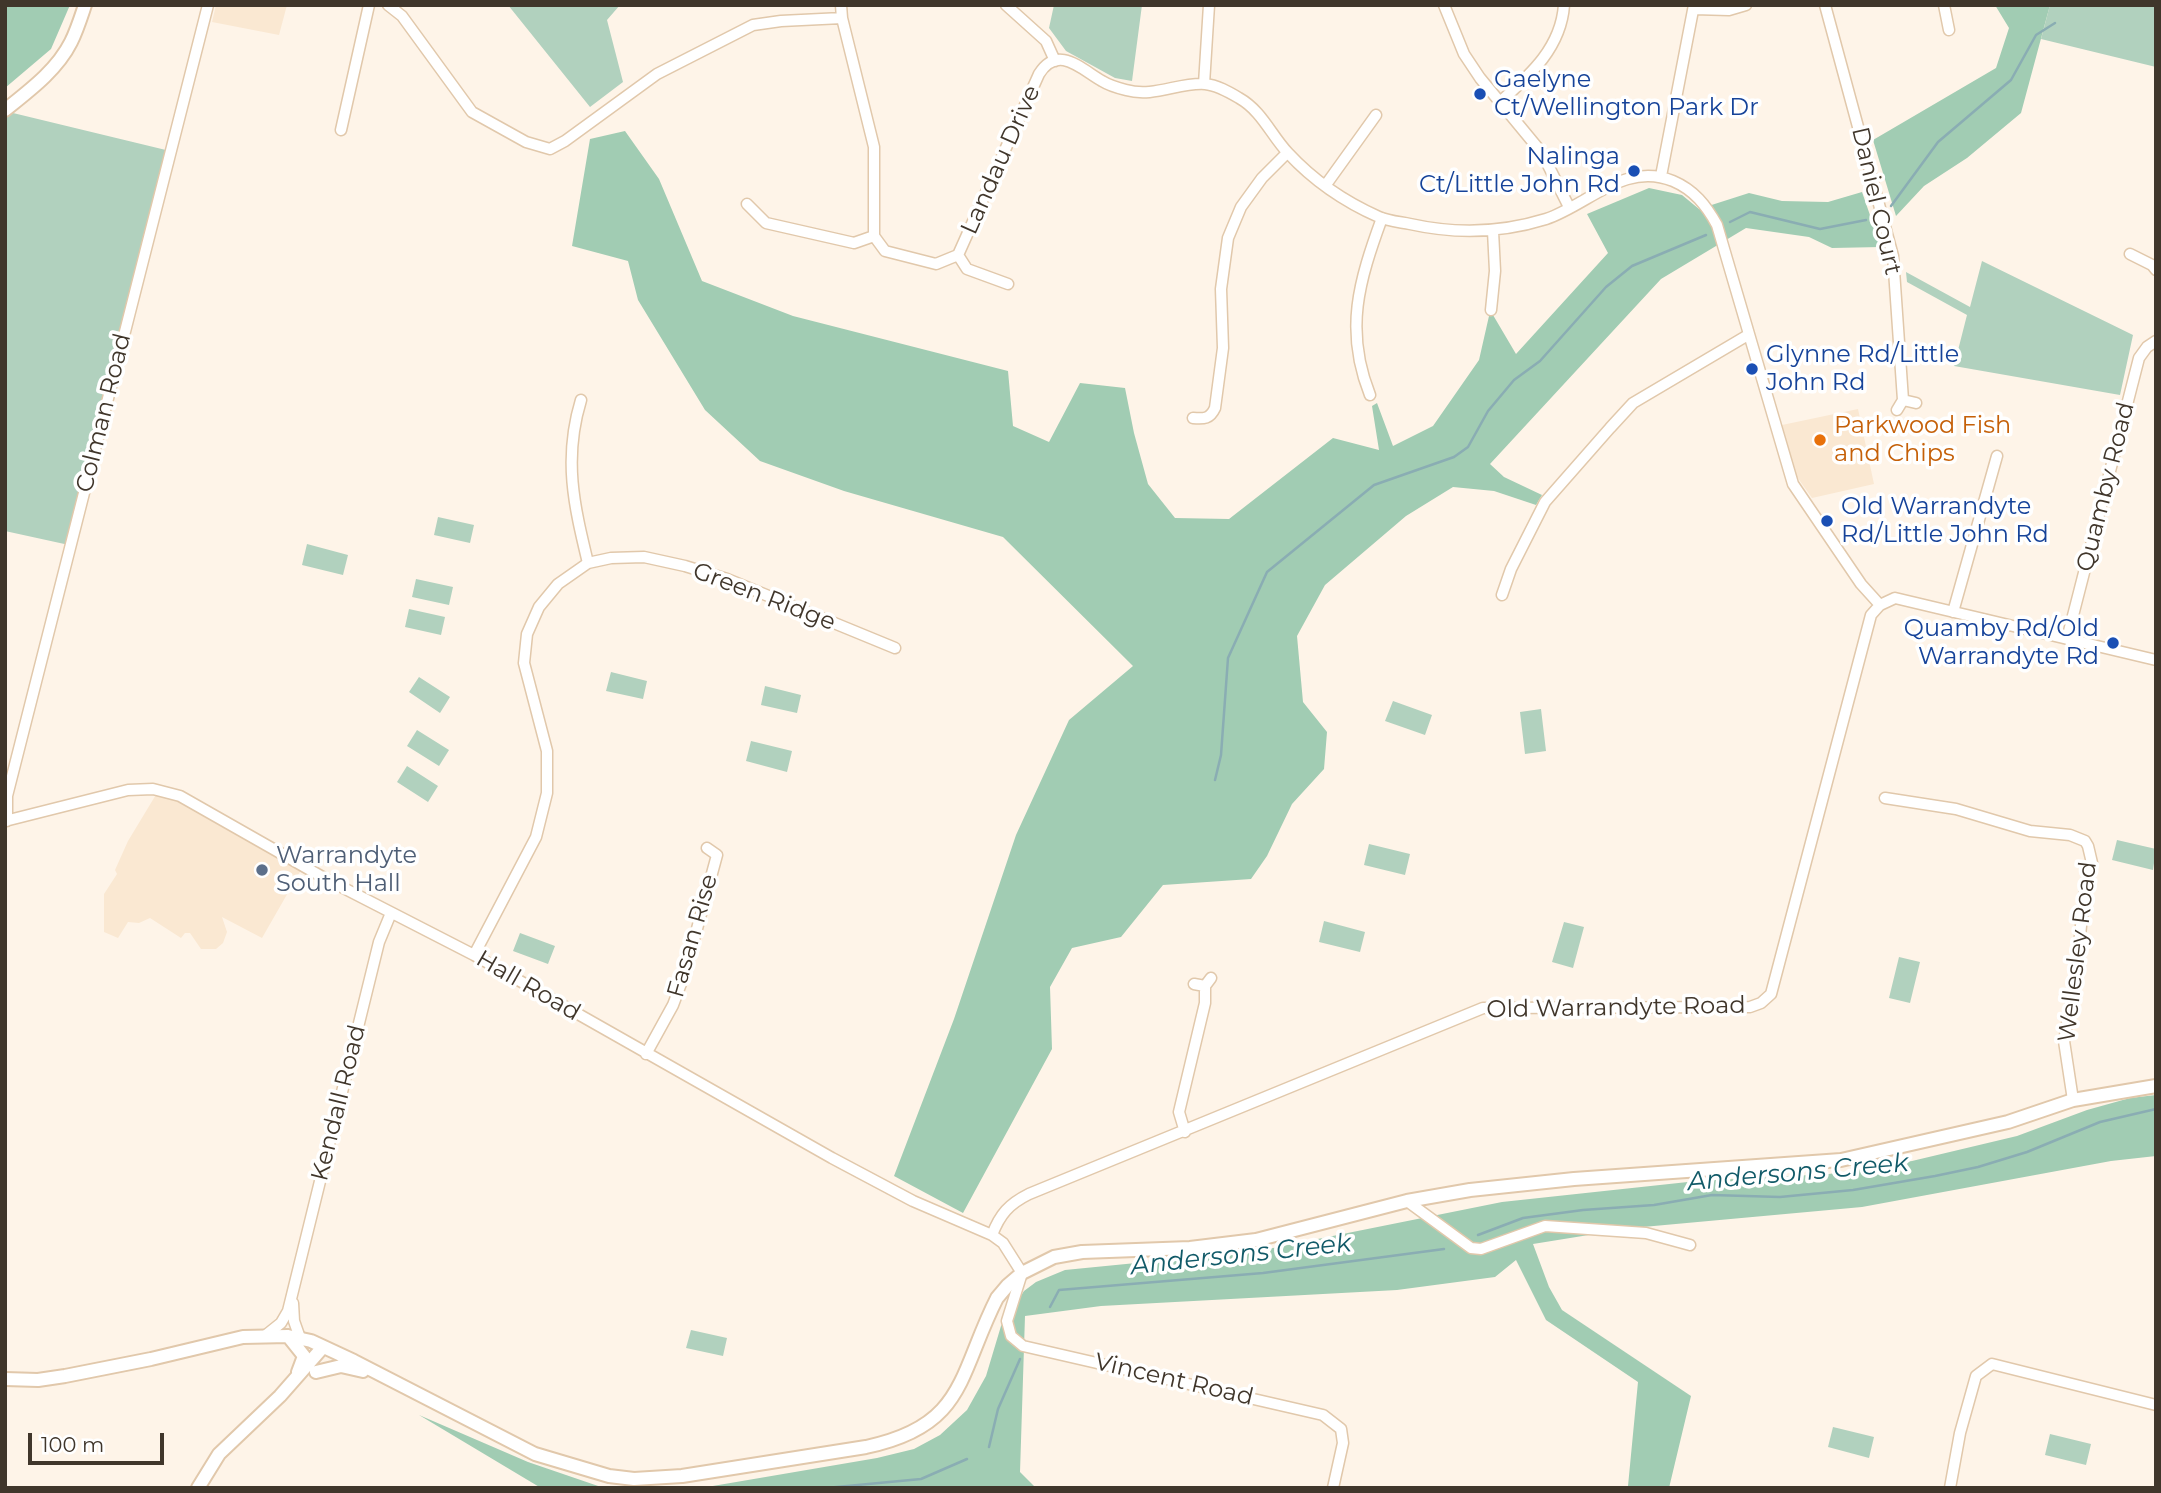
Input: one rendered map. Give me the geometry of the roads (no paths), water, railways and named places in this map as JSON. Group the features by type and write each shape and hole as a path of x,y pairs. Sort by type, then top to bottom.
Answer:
{"main road":[{"path":"5,110 28,92 64,55 85,5"},
{"path":"5,1379 38,1380 65,1376 243,1337 294,1337 327,1349 535,1454 609,1476 645,1479 682,1476 866,1447 896,1441 913,1432 949,1403 960,1385 997,1298 1022,1273 1054,1257 1082,1252 1190,1248 1256,1240 1407,1201 1470,1190 1841,1160 2008,1122 2073,1100 2156,1086"},
{"path":"292,1384 304,1356 294,1337"},
{"path":"316,1372 327,1349"},
{"path":"198,1488 219,1454 327,1349"},
{"path":"280,1396 316,1372 341,1366 352,1367 417,1395"}],"street":[{"name":"Colman Road","path":"6,821 7,796 208,5"},
{"path":"341,130 369,5"},
{"path":"388,5 402,16 472,112 526,142 550,149 657,74 752,25 842,18"},
{"path":"747,204 766,223 854,243 874,236 874,147 841,5"},
{"path":"1006,5 1046,41 1055,61"},
{"path":"1209,5 1204,84 1224,89 1243,100 1266,123 1287,153 1325,186 1382,218 1437,230 1493,231 1550,218 1613,184 1638,176 1661,176 1680,184 1698,197 1717,225 1793,484 1861,584 1880,605 1895,598 2156,660"},
{"path":"1444,5 1464,54 1480,78 1542,153 1569,207"},
{"path":"1500,102 1545,58 1556,37 1564,5"},
{"path":"1661,176 1694,7 1729,9 1746,5"},
{"name":"Daniel Court","path":"1825,5 1893,256 1903,400"},
{"path":"1944,5 1949,30"},
{"name":"Landau Drive","path":"874,236 885,251 936,264 958,255 1039,74 1044,67 1055,61 1072,62 1112,87 1133,92 1153,93 1204,84"},
{"path":"1325,186 1376,115"},
{"path":"1193,418 1204,419 1212,415 1217,398 1223,348 1222,271 1228,238 1241,207 1262,178 1287,153"},
{"path":"1370,395 1362,373 1356,334 1356,311 1360,283 1382,218"},
{"path":"1491,310 1493,231"},
{"path":"2130,254 2152,265 2156,270"},
{"path":"958,255 967,269 1008,284"},
{"path":"1502,596 1516,560 1545,502 1633,403 1748,335"},
{"name":"Quamby Road","path":"2067,639 2139,358 2147,347 2156,341"},
{"path":"474,955 536,838 547,793 547,751 524,663 527,634 539,607 558,584 589,563 573,500 571,454 575,418 581,400"},
{"path":"1897,410 1903,400 1916,403"},
{"path":"1953,612 1997,456"},
{"name":"Green Ridge","path":"589,563 611,558 644,558 685,566 727,579 895,648"},
{"name":"Old Warrandyte Road","path":"992,1235 1004,1210 1029,1194 1483,1008 1750,1007 1762,1003 1771,994 1865,635 1871,615 1880,605"},
{"name":"Hall Road","path":"6,821 128,790 153,789 180,796 391,914 474,955 867,1177 948,1218 992,1235 1003,1243 1022,1273"},
{"name":"Wellesley Road","path":"1885,798 1956,809 2030,831 2070,835 2085,841 2092,863 2082,906 2077,967 2064,1041 2073,1100"},
{"name":"Fasan Rise","path":"646,1054 673,1005 722,853 707,848"},
{"name":"Kendall Road","path":"266,1335 285,1319 379,942 391,914"},
{"path":"1185,1132 1179,1112 1205,1003 1203,982"},
{"path":"1407,1201 1471,1248 1481,1249 1545,1226 1646,1233 1689,1244"},
{"name":"Vincent Road","path":"1022,1273 1007,1321 1011,1336 1023,1346 1323,1415 1341,1429 1343,1443 1333,1488"},
{"name":"Kendall Road","path":"292,1295 294,1337"},
{"path":"1951,1488 1960,1433 1976,1376 1992,1364 2156,1405"}],"waterway":[{"path":"1891,206 1938,142 2011,80 2036,35 2055,23"},
{"name":"Andersons Creek","path":"1730,222 1750,212 1820,229 1866,220"},
{"path":"1215,780 1221,755 1228,658 1267,572 1374,485 1454,457 1468,447 1488,411 1514,380 1540,361 1606,287 1632,266 1706,235"},
{"name":"Andersons Creek","path":"1478,1235 1523,1218 1583,1210 1654,1205 1712,1195 1780,1197 1853,1190 1935,1176 1978,1167 2027,1152 2100,1122 2156,1109"},
{"name":"Andersons Creek","path":"1050,1307 1059,1290 1263,1273 1444,1249"},
{"name":"Andersons Creek","path":"989,1447 998,1409 1020,1359"},
{"name":"Andersons Creek","path":"826,1488 921,1479 967,1459"}],"place":[{"name":"Gaelyne Ct/Wellington Park Dr","path":"1480,94"},
{"name":"Nalinga Ct/Little John Rd","path":"1634,171"},
{"name":"Glynne Rd/Little John Rd","path":"1752,369"},
{"name":"Parkwood Fish and Chips","path":"1820,440"},
{"name":"Old Warrandyte Rd/Little John Rd","path":"1827,521"},
{"name":"Quamby Rd/Old Warrandyte Rd","path":"2113,643"},
{"name":"Warrandyte South Hall","path":"262,870"}]}
